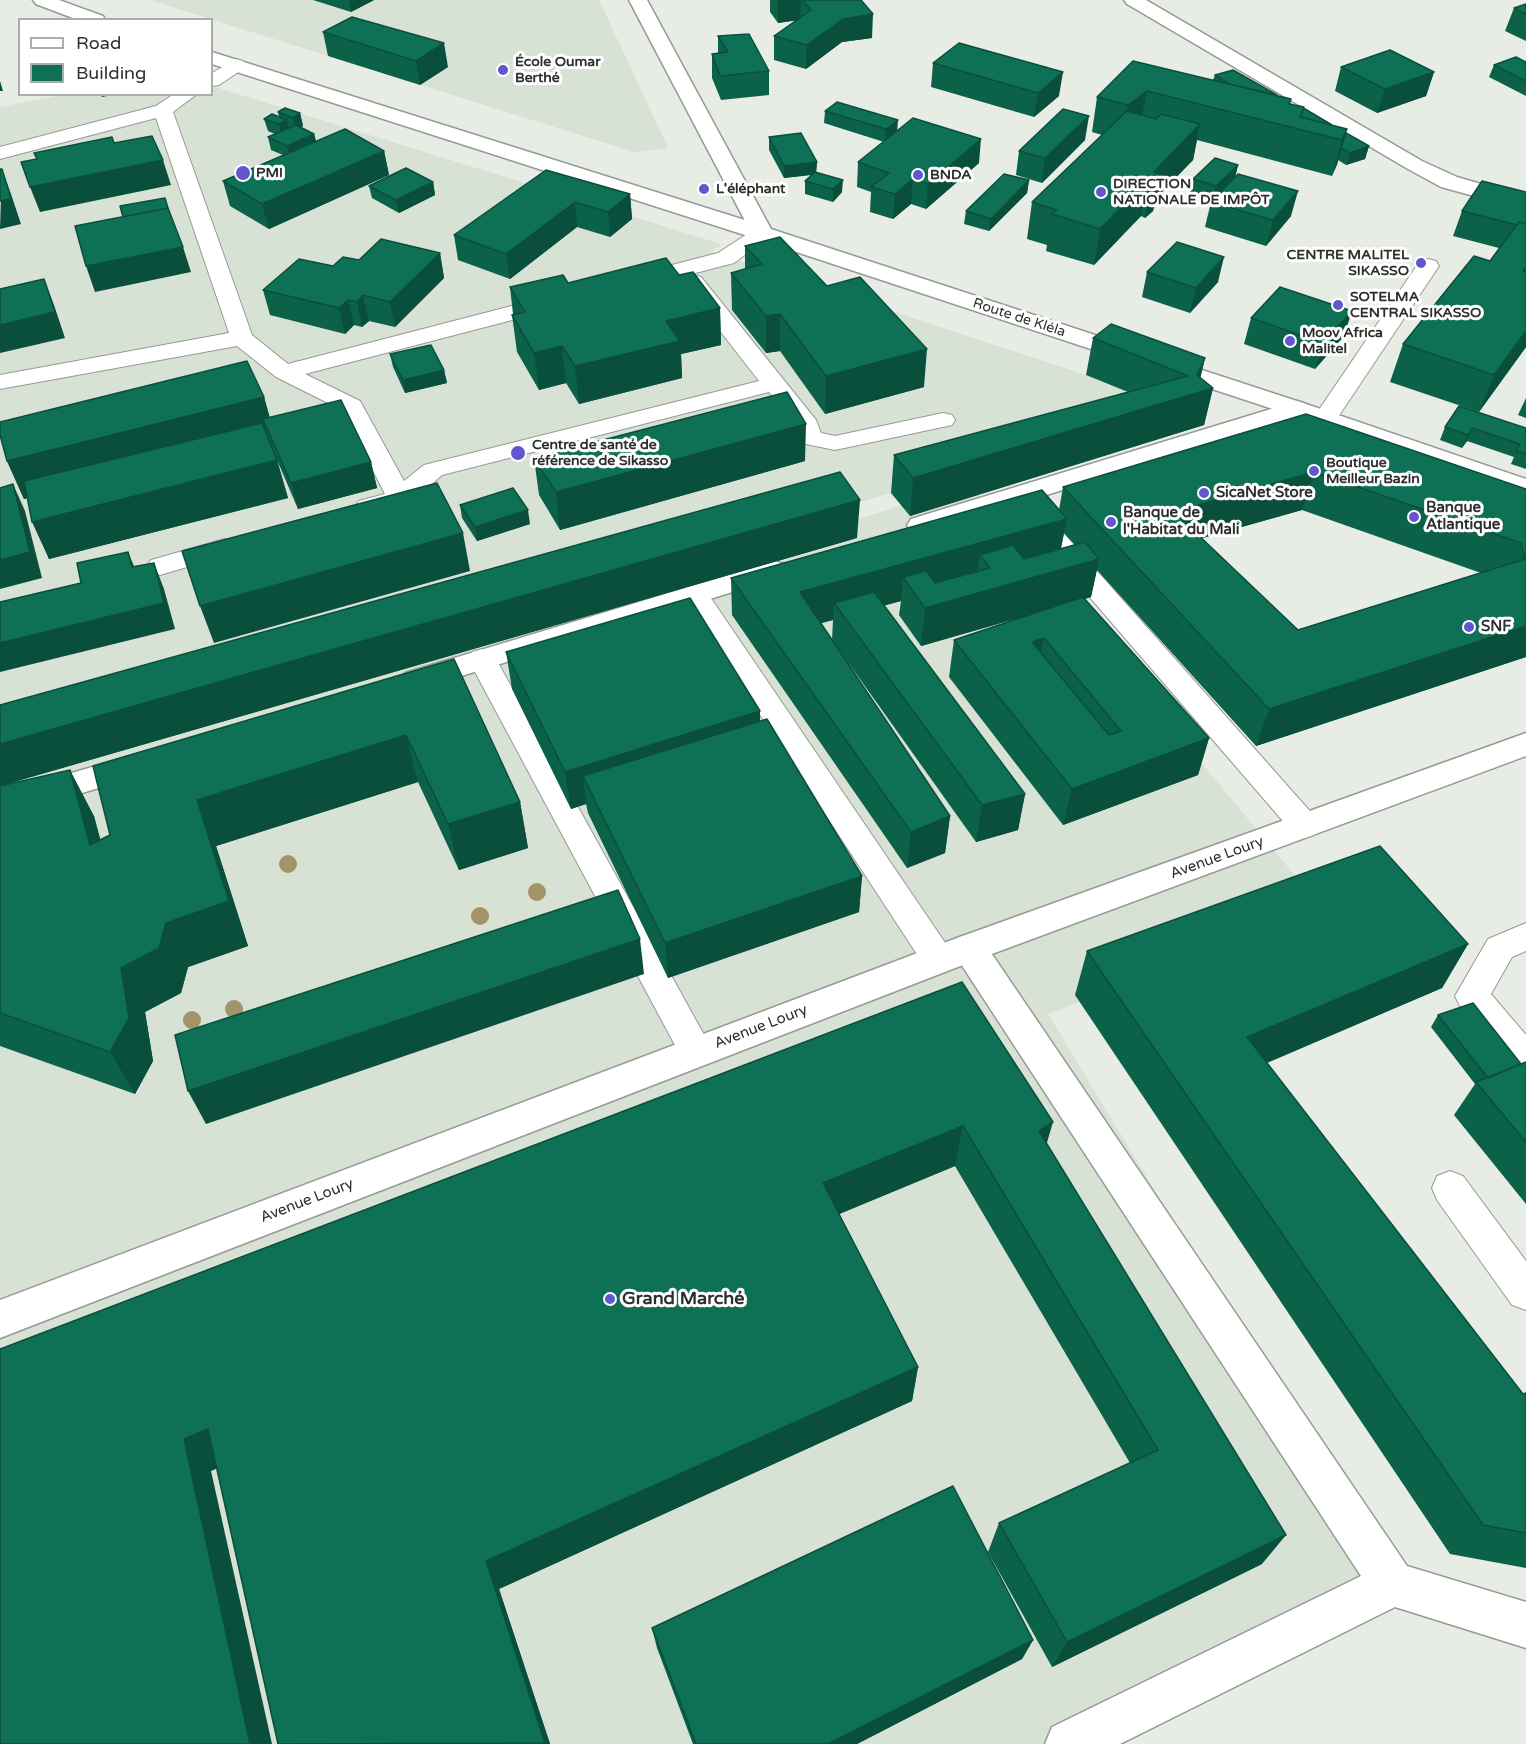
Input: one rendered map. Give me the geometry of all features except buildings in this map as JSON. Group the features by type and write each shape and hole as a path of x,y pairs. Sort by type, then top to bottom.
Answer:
{"street":[{"path":"42,0 91,18"},
{"path":"638,0 762,233"},
{"path":"1133,0 1415,165 1449,182 1526,204"},
{"name":"Route de Kléla","path":"213,58 762,233 1297,409 1526,488"},
{"path":"894,533 1297,409"},
{"path":"393,687 794,564"},
{"name":"Avenue Loury","path":"0,1319 953,954 1523,749"},
{"path":"0,806 168,755"},
{"path":"953,954 1393,1584 1526,1625"},
{"path":"1069,1744 1393,1584"}],"lane":[{"path":"213,80 236,65"},
{"path":"0,153 163,110 185,96"},
{"path":"163,110 242,338 284,372 352,406 400,498"},
{"path":"615,287 726,258 762,233"},
{"path":"1324,420 1428,266"},
{"path":"683,269 807,425 810,438 835,443 943,420"},
{"path":"284,372 569,298"},
{"path":"0,382 242,338"},
{"path":"343,514 400,498 433,470 774,384"},
{"path":"1016,496 1305,826"},
{"path":"160,566 251,540"},
{"path":"694,594 953,954"},
{"path":"482,659 696,1052"},
{"path":"1526,936 1500,948 1472,996 1526,1060"},
{"path":"1450,1188 1526,1292"}],"shaded area":[{"name":"École Oumar Berthé","path":"150,0 599,0 668,148 634,152"},
{"name":"Centre de santé de référence de Sikasso","path":"213,86 721,244 712,252 1086,375 1179,413 0,748 0,107 57,96 213,96"},
{"name":"Grand Marché","path":"970,485 1323,909 1048,1014 1393,1584 1090,1744 0,1744 0,778"}],"place":[{"name":"École Oumar Berthé","path":"503,70"},
{"name":"PMI","path":"243,173"},
{"name":"BNDA","path":"918,175"},
{"name":"L'éléphant","path":"704,189"},
{"name":"DIRECTION NATIONALE DE IMPÔT","path":"1101,192"},
{"name":"CENTRE MALITEL SIKASSO","path":"1421,263"},
{"name":"SOTELMA CENTRAL SIKASSO","path":"1338,305"},
{"name":"Moov Africa Malitel","path":"1290,341"},
{"name":"Centre de santé de référence de Sikasso","path":"518,453"},
{"name":"Boutique Meilleur Bazin","path":"1314,471"},
{"name":"SicaNet Store","path":"1204,493"},
{"name":"Banque Atlantique","path":"1414,517"},
{"name":"Banque de l'Habitat du Mali","path":"1111,522"},
{"name":"SNF","path":"1469,627"},
{"name":"Grand Marché","path":"610,1299"}]}
